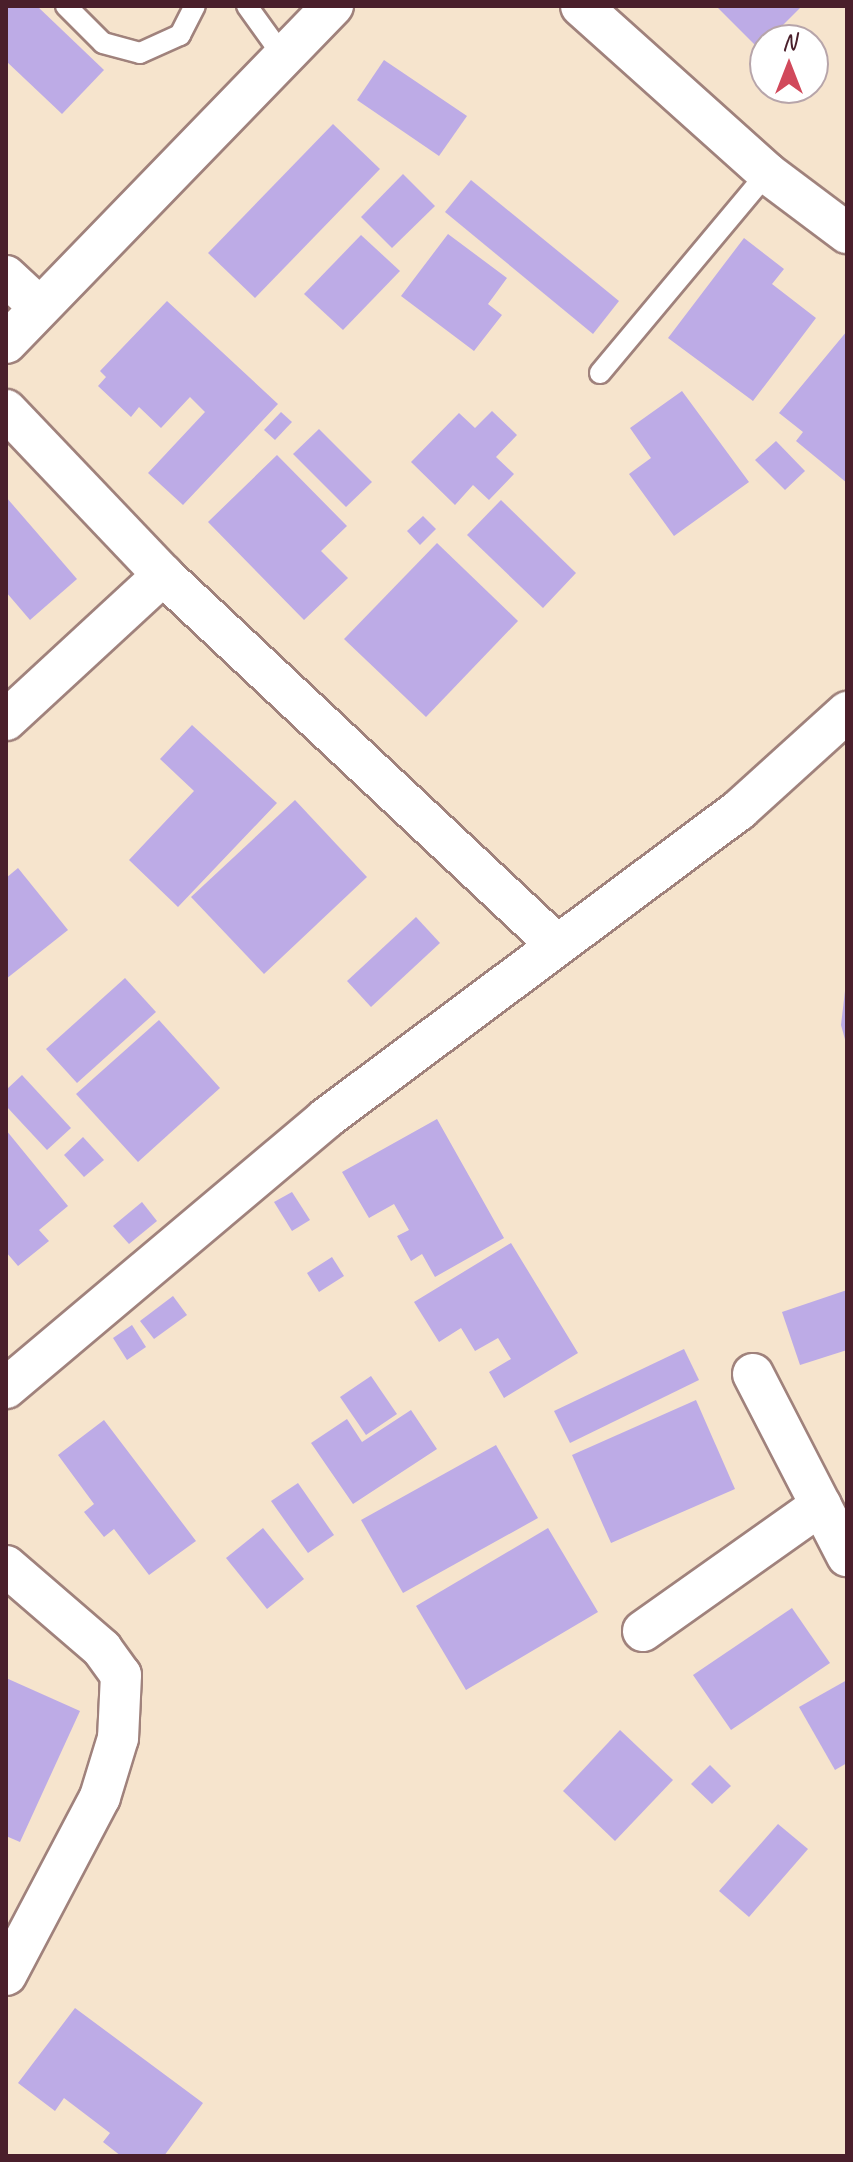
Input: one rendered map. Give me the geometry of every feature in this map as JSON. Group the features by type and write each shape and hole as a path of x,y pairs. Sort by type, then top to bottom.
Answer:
{"street":[{"path":"6,343 37,305 333,6"},
{"path":"581,6 767,173 847,233"},
{"path":"6,276 37,305"},
{"path":"6,410 163,575 557,945"},
{"path":"6,720 163,575"},
{"path":"6,1388 325,1119 739,810 839,731"},
{"path":"753,1374 847,1556"},
{"path":"643,1631 821,1505"},
{"path":"6,1566 102,1649 121,1675 118,1738 100,1797 6,1975"}],"lane":[{"path":"66,6 103,43 140,53 180,35 195,6"},
{"path":"247,6 283,56"},
{"path":"600,373 767,173"}],"building":[{"path":"6,6 37,6 104,70 62,114 6,61"},
{"path":"716,6 802,6 784,24 749,24 749,39"},
{"path":"384,60 467,116 439,156 357,100"},
{"path":"333,124 380,169 255,298 208,253"},
{"path":"403,174 435,206 392,248 361,217"},
{"path":"471,180 619,301 593,334 445,212"},
{"path":"448,234 507,278 488,304 502,315 474,351 401,296"},
{"path":"361,235 400,271 343,330 304,294"},
{"path":"744,238 784,269 772,284 816,318 753,401 668,338"},
{"path":"167,301 278,404 183,505 148,473 205,412 190,397 161,428 139,407 131,417 98,386 106,377 100,371"},
{"path":"847,331 847,483 796,441 803,432 779,413"},
{"path":"682,391 749,482 674,536 629,474 651,458 630,428"},
{"path":"492,411 517,435 496,457 514,474 489,500 473,485 455,505 411,462 459,413 475,428"},
{"path":"281,412 292,422 275,440 264,430"},
{"path":"319,429 372,482 346,507 293,454"},
{"path":"776,441 805,471 785,490 755,460"},
{"path":"277,455 347,526 321,551 348,578 304,620 208,522"},
{"path":"6,497 77,579 30,620 6,592"},
{"path":"501,500 576,573 543,608 467,535"},
{"path":"423,516 436,529 420,545 407,531"},
{"path":"437,543 518,621 426,717 344,639"},
{"path":"192,725 277,803 178,907 129,860 194,791 160,759"},
{"path":"295,800 367,877 264,974 191,897"},
{"path":"18,868 68,930 6,979 6,878"},
{"path":"416,917 440,943 371,1007 347,981"},
{"path":"125,978 156,1012 77,1083 46,1049"},
{"path":"847,992 846,1043 841,1025"},
{"path":"159,1020 220,1088 138,1162 76,1094"},
{"path":"22,1075 71,1128 47,1150 6,1106 6,1090"},
{"path":"437,1119 504,1238 435,1277 422,1254 411,1261 397,1236 409,1230 394,1204 369,1218 342,1172"},
{"path":"6,1130 68,1206 39,1230 49,1241 18,1266 6,1252"},
{"path":"83,1137 104,1160 84,1177 64,1155"},
{"path":"292,1192 310,1220 292,1231 274,1202"},
{"path":"142,1202 157,1221 129,1244 113,1226"},
{"path":"511,1243 578,1353 504,1398 489,1372 511,1359 498,1338 475,1351 461,1328 439,1342 414,1302"},
{"path":"332,1257 344,1276 319,1292 307,1273"},
{"path":"847,1290 847,1350 800,1365 782,1312"},
{"path":"173,1296 187,1315 154,1339 140,1321"},
{"path":"132,1325 146,1347 127,1360 113,1338"},
{"path":"684,1349 699,1380 570,1443 554,1411"},
{"path":"371,1376 397,1414 366,1435 340,1397"},
{"path":"696,1400 735,1489 611,1543 572,1455"},
{"path":"411,1410 437,1449 353,1504 311,1443 347,1419 362,1442"},
{"path":"104,1420 196,1541 149,1575 114,1529 104,1537 84,1512 94,1504 58,1455"},
{"path":"496,1445 538,1518 403,1593 361,1520"},
{"path":"298,1483 334,1535 308,1553 271,1501"},
{"path":"263,1528 304,1579 267,1609 226,1558"},
{"path":"548,1528 598,1612 466,1690 416,1606"},
{"path":"792,1608 830,1663 731,1730 693,1675"},
{"path":"6,1678 80,1711 20,1842 6,1836"},
{"path":"847,1680 847,1763 835,1770 799,1707"},
{"path":"620,1730 673,1780 615,1841 563,1791"},
{"path":"710,1765 731,1786 712,1804 691,1784"},
{"path":"778,1824 808,1849 749,1917 719,1891"},
{"path":"75,2008 203,2103 164,2156 121,2156 103,2142 110,2133 64,2098 55,2111 18,2083"}]}
